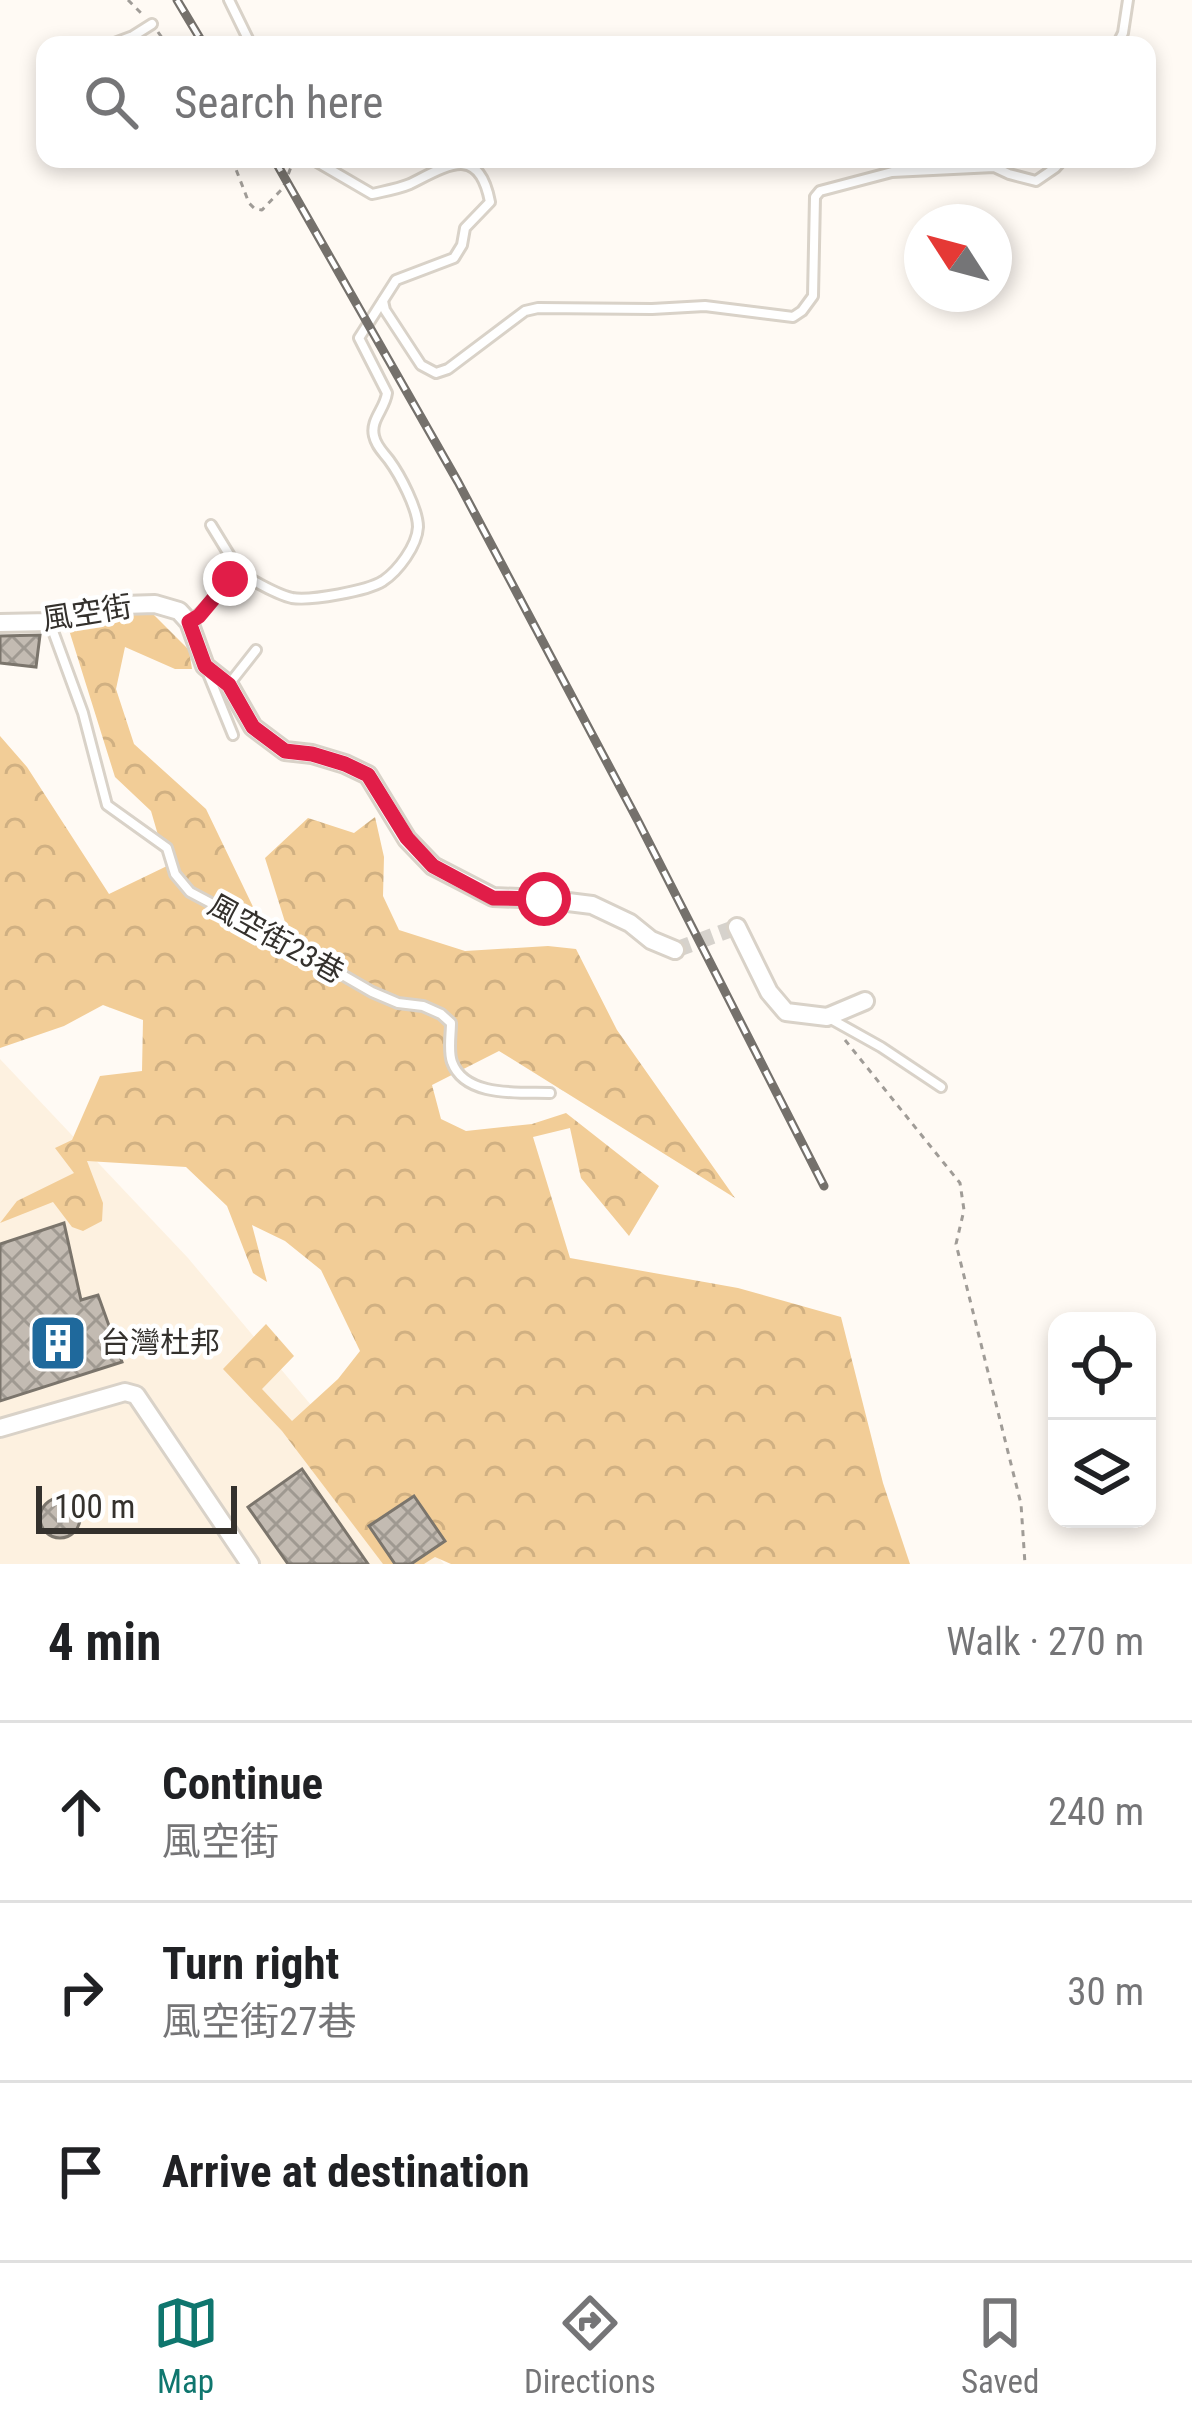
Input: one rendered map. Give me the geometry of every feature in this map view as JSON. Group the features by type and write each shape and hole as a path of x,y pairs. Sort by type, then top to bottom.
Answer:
{"street":[{"name":"風空街","path":"0,623 50,622 123,605 154,604 178,611 189,622"},
{"path":"189,622 205,666 229,685 253,727 285,751 312,754 368,775 407,838 433,866 493,898 592,905 675,950"},
{"path":"737,927 762,982 786,1012 827,1017 866,1000"},
{"path":"0,1429 125,1392 136,1395 250,1564"}],"lane":[{"path":"229,0 247,36"},
{"path":"1122,36 1128,0"},
{"path":"127,36 152,24"},
{"path":"327,168 372,194 404,187 442,168"},
{"path":"212,525 241,574 286,597 336,595 381,583 400,566 416,538 418,521 403,482 372,433 387,393 359,338 396,280 454,258 465,228 490,202 485,178 474,168"},
{"path":"382,300 422,365 436,374 524,311 538,308 704,306 793,317 813,296 814,196 820,191 892,172 974,168"},
{"path":"996,168 1036,181 1052,168"},
{"path":"189,622 208,607 224,584 241,574"},
{"name":"風空街23巷","path":"50,622 83,712 106,805 167,848 175,874 190,892 372,992 440,1014 451,1022 451,1060 462,1076 482,1088 550,1093"},
{"path":"229,685 256,650"},
{"path":"205,666 233,735"},
{"path":"827,1017 941,1087"}],"path":[{"path":"235,168 249,203 262,210 283,188 291,168"},
{"path":"827,1017 960,1183 964,1210 956,1244 1021,1504 1025,1564"}],"shaded area":[{"path":"0,1059 188,1258 444,1564 0,1564"}],"green space":[{"path":"143,604 189,650 192,669 175,669 125,647 116,689 134,744 206,809 269,940 290,938 265,858 308,818 354,833 375,817 384,857 383,896 399,930 465,951 576,949 617,1030 735,1198 499,1051 432,1085 441,1119 466,1131 532,1124 566,1113 659,1186 629,1236 581,1178 570,1128 533,1137 570,1258 738,1288 841,1317 883,1483 910,1564 451,1564 435,1557 424,1564 383,1564 282,1431 223,1369 266,1324 294,1356 262,1389 292,1421 338,1379 360,1351 321,1270 285,1241 252,1225 267,1282 253,1273 227,1206 186,1167 87,1161 103,1203 102,1221 83,1231 72,1227 53,1202 0,1223 17,1201 74,1173 55,1148 72,1140 100,1076 142,1071 143,1020 103,1005 64,1026 0,1048 0,736 27,767 109,894 167,866 151,811 115,777 69,630"}],"building":[{"path":"40,635 36,667 0,663 0,636"},
{"path":"64,1223 81,1300 98,1295 122,1362 0,1401 0,1244"},
{"path":"302,1469 368,1564 288,1564 248,1507"},
{"path":"414,1496 445,1541 411,1564 395,1564 369,1526"},
{"path":"60,1498 74,1504 80,1518 74,1532 60,1538 46,1532 40,1518 46,1504"}],"tunnel":[{"path":"675,950 737,927"}],"railway":[{"path":"177,0 199,36"},
{"path":"279,168 458,482 824,1186"}],"place":[{"name":"台灣杜邦","path":"58,1343"}],"route":[{"path":"230,579 189,622 205,666 229,685 253,727 285,751 312,754 368,775 407,838 433,866 493,898 544,899"}]}
